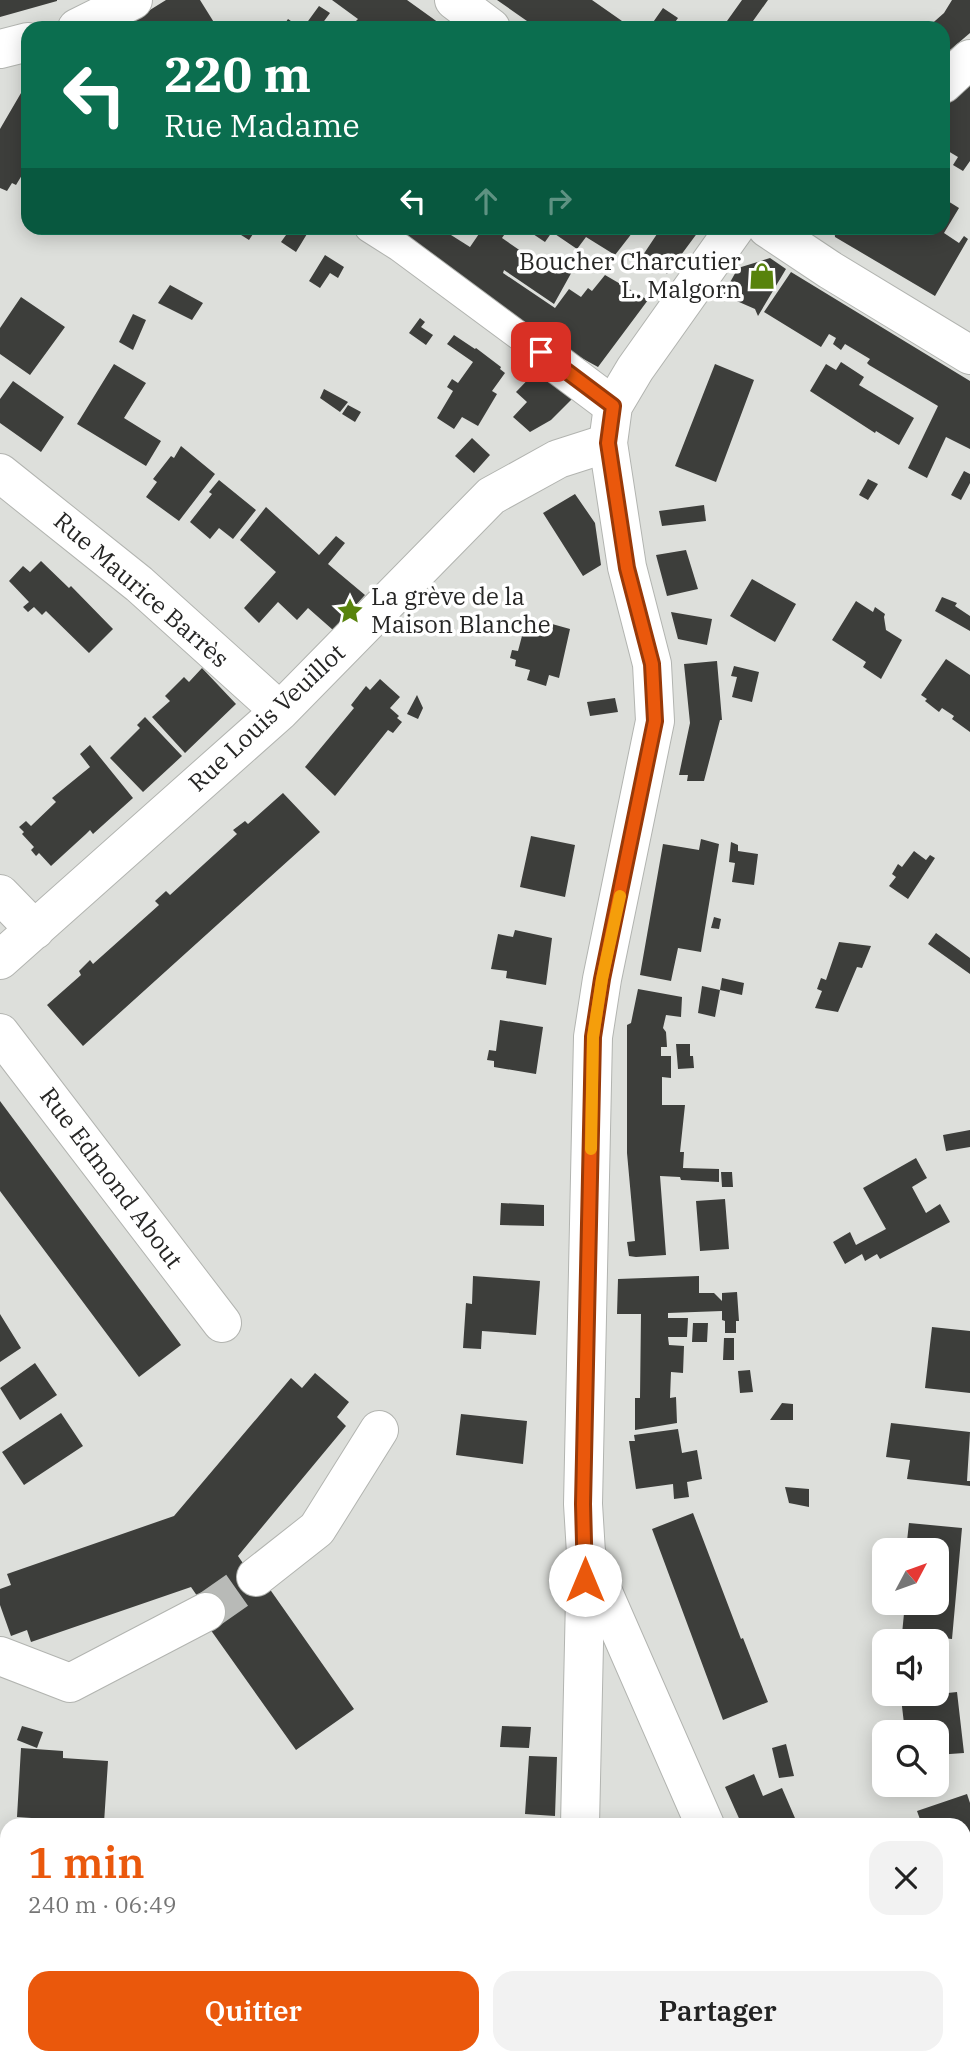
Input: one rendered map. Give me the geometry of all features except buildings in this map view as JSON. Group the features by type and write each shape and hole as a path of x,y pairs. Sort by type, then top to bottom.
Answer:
{"street":[{"path":"91,21 133,0"},
{"path":"454,0 482,21"},
{"path":"0,49 21,44"},
{"path":"950,78 970,59"},
{"path":"380,235 613,406"},
{"path":"580,1818 593,1037 602,979 655,721 652,664 627,568 608,443 613,406 635,369 730,235"},
{"path":"784,235 830,270 970,355"},
{"name":"Rue Louis Veuillot","path":"0,960 279,710 491,496 558,459 608,443"},
{"name":"Rue Maurice Barrès","path":"0,473 139,584 279,710"},
{"path":"0,894 35,930"},
{"name":"Rue Edmond About","path":"0,1033 222,1324"},
{"path":"256,1577 317,1530 379,1430"},
{"path":"586,1553 702,1818"},
{"path":"0,1656 70,1683 206,1612"}],"tunnel":[{"path":"206,1612 256,1577"}],"slow traffic":[{"path":"591,1149 593,1037 620,896"}],"place":[{"name":"Boucher Charcutier L. Malgorn","path":"762,276"},
{"name":"La grève de la Maison Blanche","path":"350,611"}],"route":[{"path":"541,352 613,406 608,443 627,568 652,664 655,721 602,979 593,1037 583,1504 585,1580"}]}
